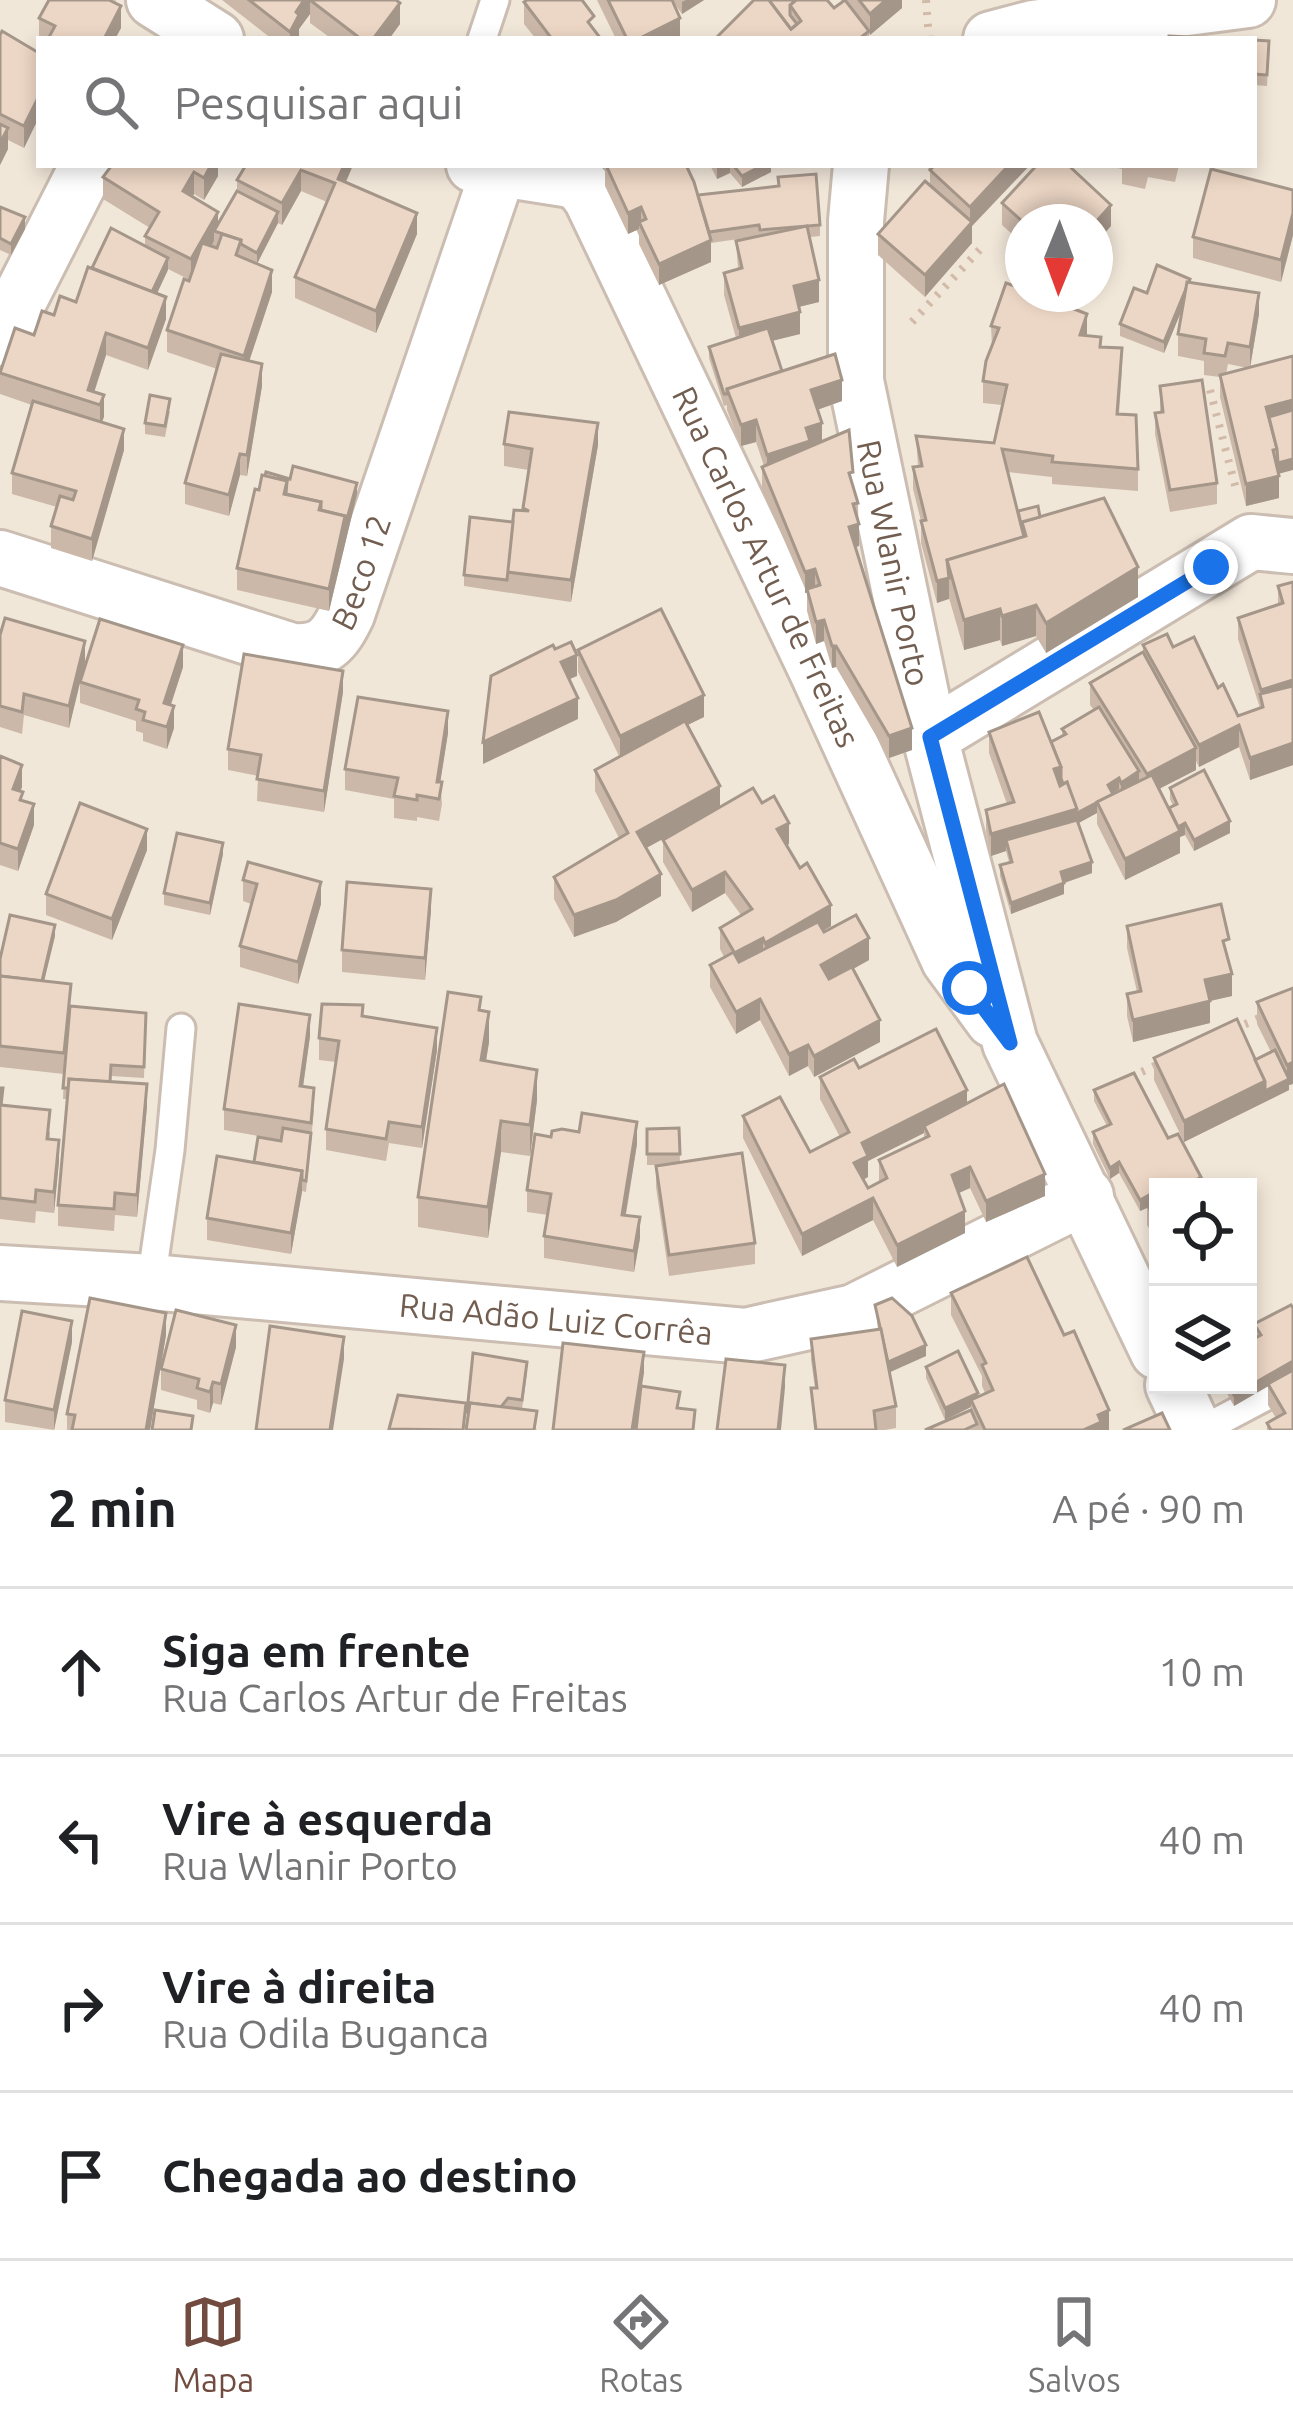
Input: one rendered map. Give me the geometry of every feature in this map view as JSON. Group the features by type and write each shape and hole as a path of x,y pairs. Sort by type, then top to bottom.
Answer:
{"street":[{"path":"1003,36 1248,0"},
{"path":"160,12 210,36"},
{"path":"0,338 86,168"},
{"name":"Beco 12","path":"0,558 292,651 311,652 329,645 347,614 486,168"},
{"name":"Rua Carlos Artur de Freitas","path":"486,168 571,180 591,198 949,960 1010,1043"},
{"name":"Rua Wlanir Porto","path":"861,168 856,382 930,737 1010,1043 1149,1332"},
{"path":"930,737 1272,544"},
{"name":"Rua Adão Luiz Corrêa","path":"0,1273 152,1282 745,1336 854,1312 1086,1196"},
{"path":"1178,1394 1198,1430"}],"lane":[{"path":"483,36 495,0"},
{"path":"152,1282 181,1028"},
{"path":"1198,1430 1293,1382"}],"path":[{"path":"926,0 928,36"},
{"path":"856,382 985,244"},
{"path":"1210,390 1272,544"},
{"path":"1232,1030 1273,1012"},
{"path":"1130,1078 1171,1059"}],"shaded area":[{"path":"0,0 1293,0 1293,1430 0,1430"}],"building":[{"path":"49,0 109,0 121,6 106,36 50,36 55,26 39,18"},
{"path":"249,0 304,0 290,32"},
{"path":"310,0 400,3 375,36 357,36"},
{"path":"582,0 594,16 588,22 599,36 550,36 524,2"},
{"path":"608,0 672,0 680,18 644,36 626,36"},
{"path":"754,0 769,0 791,29 801,21 790,5 796,0 827,0 834,8 845,0 869,31 863,36 718,36"},
{"path":"769,0 796,0 790,5 790,15 797,24 791,29"},
{"path":"859,0 886,0 870,14"},
{"path":"2,31 36,51 36,102 24,126 0,114"},
{"path":"1257,40 1269,41 1267,75 1257,74"},
{"path":"110,168 209,168 204,178 194,172 183,191 218,212 191,259 145,236 159,212 103,177"},
{"path":"244,168 343,168 338,179 417,213 376,311 295,277 335,183 301,170 282,203 237,180"},
{"path":"607,168 687,168 711,240 659,264 639,222 646,219 641,207 628,213"},
{"path":"932,168 1006,168 970,207"},
{"path":"1034,168 1071,168 1110,204 1005,204 1002,203"},
{"path":"1211,169 1293,190 1293,213 1281,260 1193,237"},
{"path":"816,174 820,225 760,230 759,225 709,232 698,195 779,186 778,177"},
{"path":"925,181 972,222 925,275 878,234"},
{"path":"237,191 278,212 257,253 241,240 214,231"},
{"path":"0,207 25,217 11,244 0,238"},
{"path":"807,226 819,280 794,286 800,312 739,328 724,273 742,268 736,241"},
{"path":"111,228 168,258 152,292 92,268"},
{"path":"222,234 241,240 236,255 272,270 244,356 167,330 202,243 217,248"},
{"path":"1157,265 1190,279 1164,342 1120,324 1134,288 1147,293"},
{"path":"88,267 166,297 148,348 106,333 88,390 104,395 100,405 0,373 15,328 34,335 42,311 54,315 60,296 76,302"},
{"path":"1187,282 1259,293 1250,347 1228,343 1225,356 1204,353 1206,339 1178,334"},
{"path":"1005,286 1005,312 1082,312 1087,314 1080,335 1101,337 1100,347 1122,348 1117,414 1136,415 1138,469 1052,462 1053,456 1002,449 1024,537 947,560 949,578 937,581 913,467 922,466 916,436 994,443 1007,385 983,381 999,328 991,326"},
{"path":"768,328 782,371 724,394 709,347"},
{"path":"221,354 262,364 247,455 240,454 229,495 185,483"},
{"path":"835,354 842,380 811,390 822,423 806,428 810,441 767,455 756,420 741,425 727,389"},
{"path":"1293,356 1293,400 1266,407 1279,476 1246,484 1220,375"},
{"path":"1202,380 1217,483 1170,490 1155,413 1163,412 1160,386"},
{"path":"150,395 170,399 165,426 145,423"},
{"path":"33,401 124,429 92,539 51,526 60,496 73,500 76,491 12,473"},
{"path":"1293,410 1293,459 1278,463 1269,417"},
{"path":"509,412 598,423 571,580 507,572 514,510 529,511 523,508 532,449 504,444"},
{"path":"849,430 853,472 849,473 859,524 849,527 912,728 889,736 832,646 824,620 816,622 807,589 820,585 815,569 805,572 762,467"},
{"path":"293,466 357,483 345,526 345,516 321,510 321,502 286,494 287,481 265,476 266,472 290,479"},
{"path":"262,475 287,481 284,494 321,502 319,510 345,516 329,589 237,568"},
{"path":"1104,498 1138,567 1046,623 1036,605 1002,616 1000,609 964,620 947,560 1026,536 1022,522"},
{"path":"1038,506 1040,517 1022,522 1022,528 1018,511"},
{"path":"470,517 513,522 507,580 464,575"},
{"path":"1293,582 1293,680 1261,690 1238,618 1283,603 1278,586"},
{"path":"661,609 704,695 620,736 578,650"},
{"path":"5,618 85,641 69,706 24,694 22,712 0,706 0,635"},
{"path":"100,619 183,645 164,703 174,706 167,727 143,720 145,712 136,709 139,700 80,682"},
{"path":"1167,634 1173,647 1194,637 1218,688 1223,684 1238,716 1263,707 1260,694 1293,686 1293,743 1250,758 1239,725 1199,745 1143,645"},
{"path":"571,642 577,655 561,662 578,698 483,742 491,676 553,645 555,649"},
{"path":"1143,652 1196,748 1147,774 1090,683"},
{"path":"244,654 343,671 324,791 257,779 261,755 228,749"},
{"path":"358,697 448,711 437,782 442,782 439,799 394,796 398,778 345,769"},
{"path":"1099,707 1139,771 1108,785 1113,794 1077,813 1051,742 1066,734 1062,729"},
{"path":"1039,712 1061,767 1054,769 1060,786 1067,782 1077,809 991,834 986,810 1014,802 989,732"},
{"path":"685,721 720,786 637,832 661,874 616,900 574,915 554,877 628,833 595,770"},
{"path":"0,756 22,765 13,789 23,792 20,800 34,804 18,849 0,843"},
{"path":"1204,770 1230,821 1194,840 1185,823 1178,827 1169,808 1177,804 1170,788"},
{"path":"1152,775 1180,831 1125,859 1097,802"},
{"path":"753,788 762,803 774,796 789,823 777,829 800,868 807,863 831,905 765,943 763,938 734,953 739,962 818,922 824,932 856,915 869,938 821,965 829,979 852,967 880,1020 814,1056 808,1045 789,1054 760,999 736,1012 710,965 734,952 720,928 752,909 725,872 692,890 663,840"},
{"path":"80,803 147,829 112,919 46,894"},
{"path":"1077,820 1092,862 1061,872 1064,883 1011,903 1000,865 1012,862 1006,840"},
{"path":"177,833 223,843 210,903 164,893"},
{"path":"248,862 321,882 298,962 240,946 257,884 243,880"},
{"path":"347,882 431,889 425,958 342,950"},
{"path":"1221,904 1229,939 1223,941 1232,974 1205,980 1210,1001 1133,1020 1127,994 1141,991 1127,926"},
{"path":"10,915 55,925 42,981 0,976"},
{"path":"0,976 71,984 64,1053 0,1046"},
{"path":"1293,988 1293,1062 1287,1065 1257,1002"},
{"path":"448,992 481,997 479,1010 489,1012 481,1060 537,1070 530,1125 501,1121 488,1207 418,1197"},
{"path":"239,1004 310,1015 300,1086 314,1088 311,1123 224,1109"},
{"path":"322,1004 363,1005 362,1016 437,1028 422,1127 389,1122 386,1139 326,1129 339,1041 319,1038"},
{"path":"70,1006 146,1013 144,1067 111,1065 110,1082 69,1079 69,1088 63,1088"},
{"path":"1237,1019 1265,1081 1184,1121 1154,1058"},
{"path":"936,1029 967,1090 862,1143 868,1156 854,1163 868,1188 887,1178 879,1160 929,1136 924,1126 1004,1084 1045,1174 986,1201 970,1167 952,1175 965,1211 897,1245 873,1198 802,1234 743,1116 780,1097 810,1152 849,1132 820,1077 854,1059 859,1068"},
{"path":"1275,1050 1289,1079 1265,1091 1255,1060"},
{"path":"1134,1073 1168,1138 1178,1134 1201,1177 1149,1178 1149,1195 1140,1200 1119,1162 1110,1168 1093,1132 1111,1124 1094,1090"},
{"path":"69,1079 147,1084 137,1195 115,1193 114,1209 58,1205"},
{"path":"0,1088 1,1105 50,1110 47,1139 59,1140 54,1192 36,1190 35,1202 0,1198"},
{"path":"582,1113 637,1122 622,1215 640,1217 634,1251 544,1236 551,1194 527,1190 535,1134 551,1137 552,1131 562,1129 579,1132"},
{"path":"283,1128 311,1133 306,1181 302,1171 254,1162 258,1137 281,1141"},
{"path":"679,1128 680,1154 647,1154 647,1129"},
{"path":"742,1153 755,1243 669,1255 656,1166"},
{"path":"217,1156 302,1171 291,1233 207,1218"},
{"path":"1027,1257 1064,1335 1074,1331 1109,1410 1098,1415 1101,1422 1083,1430 985,1430 971,1400 993,1390 982,1365 986,1363 951,1293"},
{"path":"90,1298 166,1313 146,1430 72,1430 75,1415 67,1414"},
{"path":"892,1298 912,1316 926,1345 888,1362 875,1305"},
{"path":"1293,1308 1293,1361 1257,1382 1257,1337 1261,1335 1257,1322"},
{"path":"176,1310 236,1325 221,1384 213,1382 210,1392 197,1388 199,1379 161,1369"},
{"path":"22,1311 72,1321 54,1410 5,1400"},
{"path":"270,1326 344,1337 330,1430 256,1430"},
{"path":"881,1329 896,1406 874,1411 876,1430 816,1430 811,1339"},
{"path":"563,1343 644,1352 632,1430 553,1430"},
{"path":"958,1351 978,1393 945,1408 926,1367"},
{"path":"473,1353 527,1362 522,1400 508,1398 501,1407 470,1403 467,1412"},
{"path":"726,1359 785,1365 778,1430 717,1430"},
{"path":"1293,1370 1293,1430 1271,1430 1267,1423 1285,1413 1268,1384"},
{"path":"641,1386 680,1392 677,1408 695,1410 693,1430 636,1430"},
{"path":"398,1395 466,1403 463,1430 389,1429"},
{"path":"470,1403 537,1411 534,1430 466,1430"},
{"path":"155,1410 193,1416 191,1430 152,1430"},
{"path":"971,1410 977,1424 964,1430 925,1430"},
{"path":"1162,1413 1170,1430 1123,1430"}],"route":[{"path":"969,988 1010,1043 930,737 1211,567"}]}
